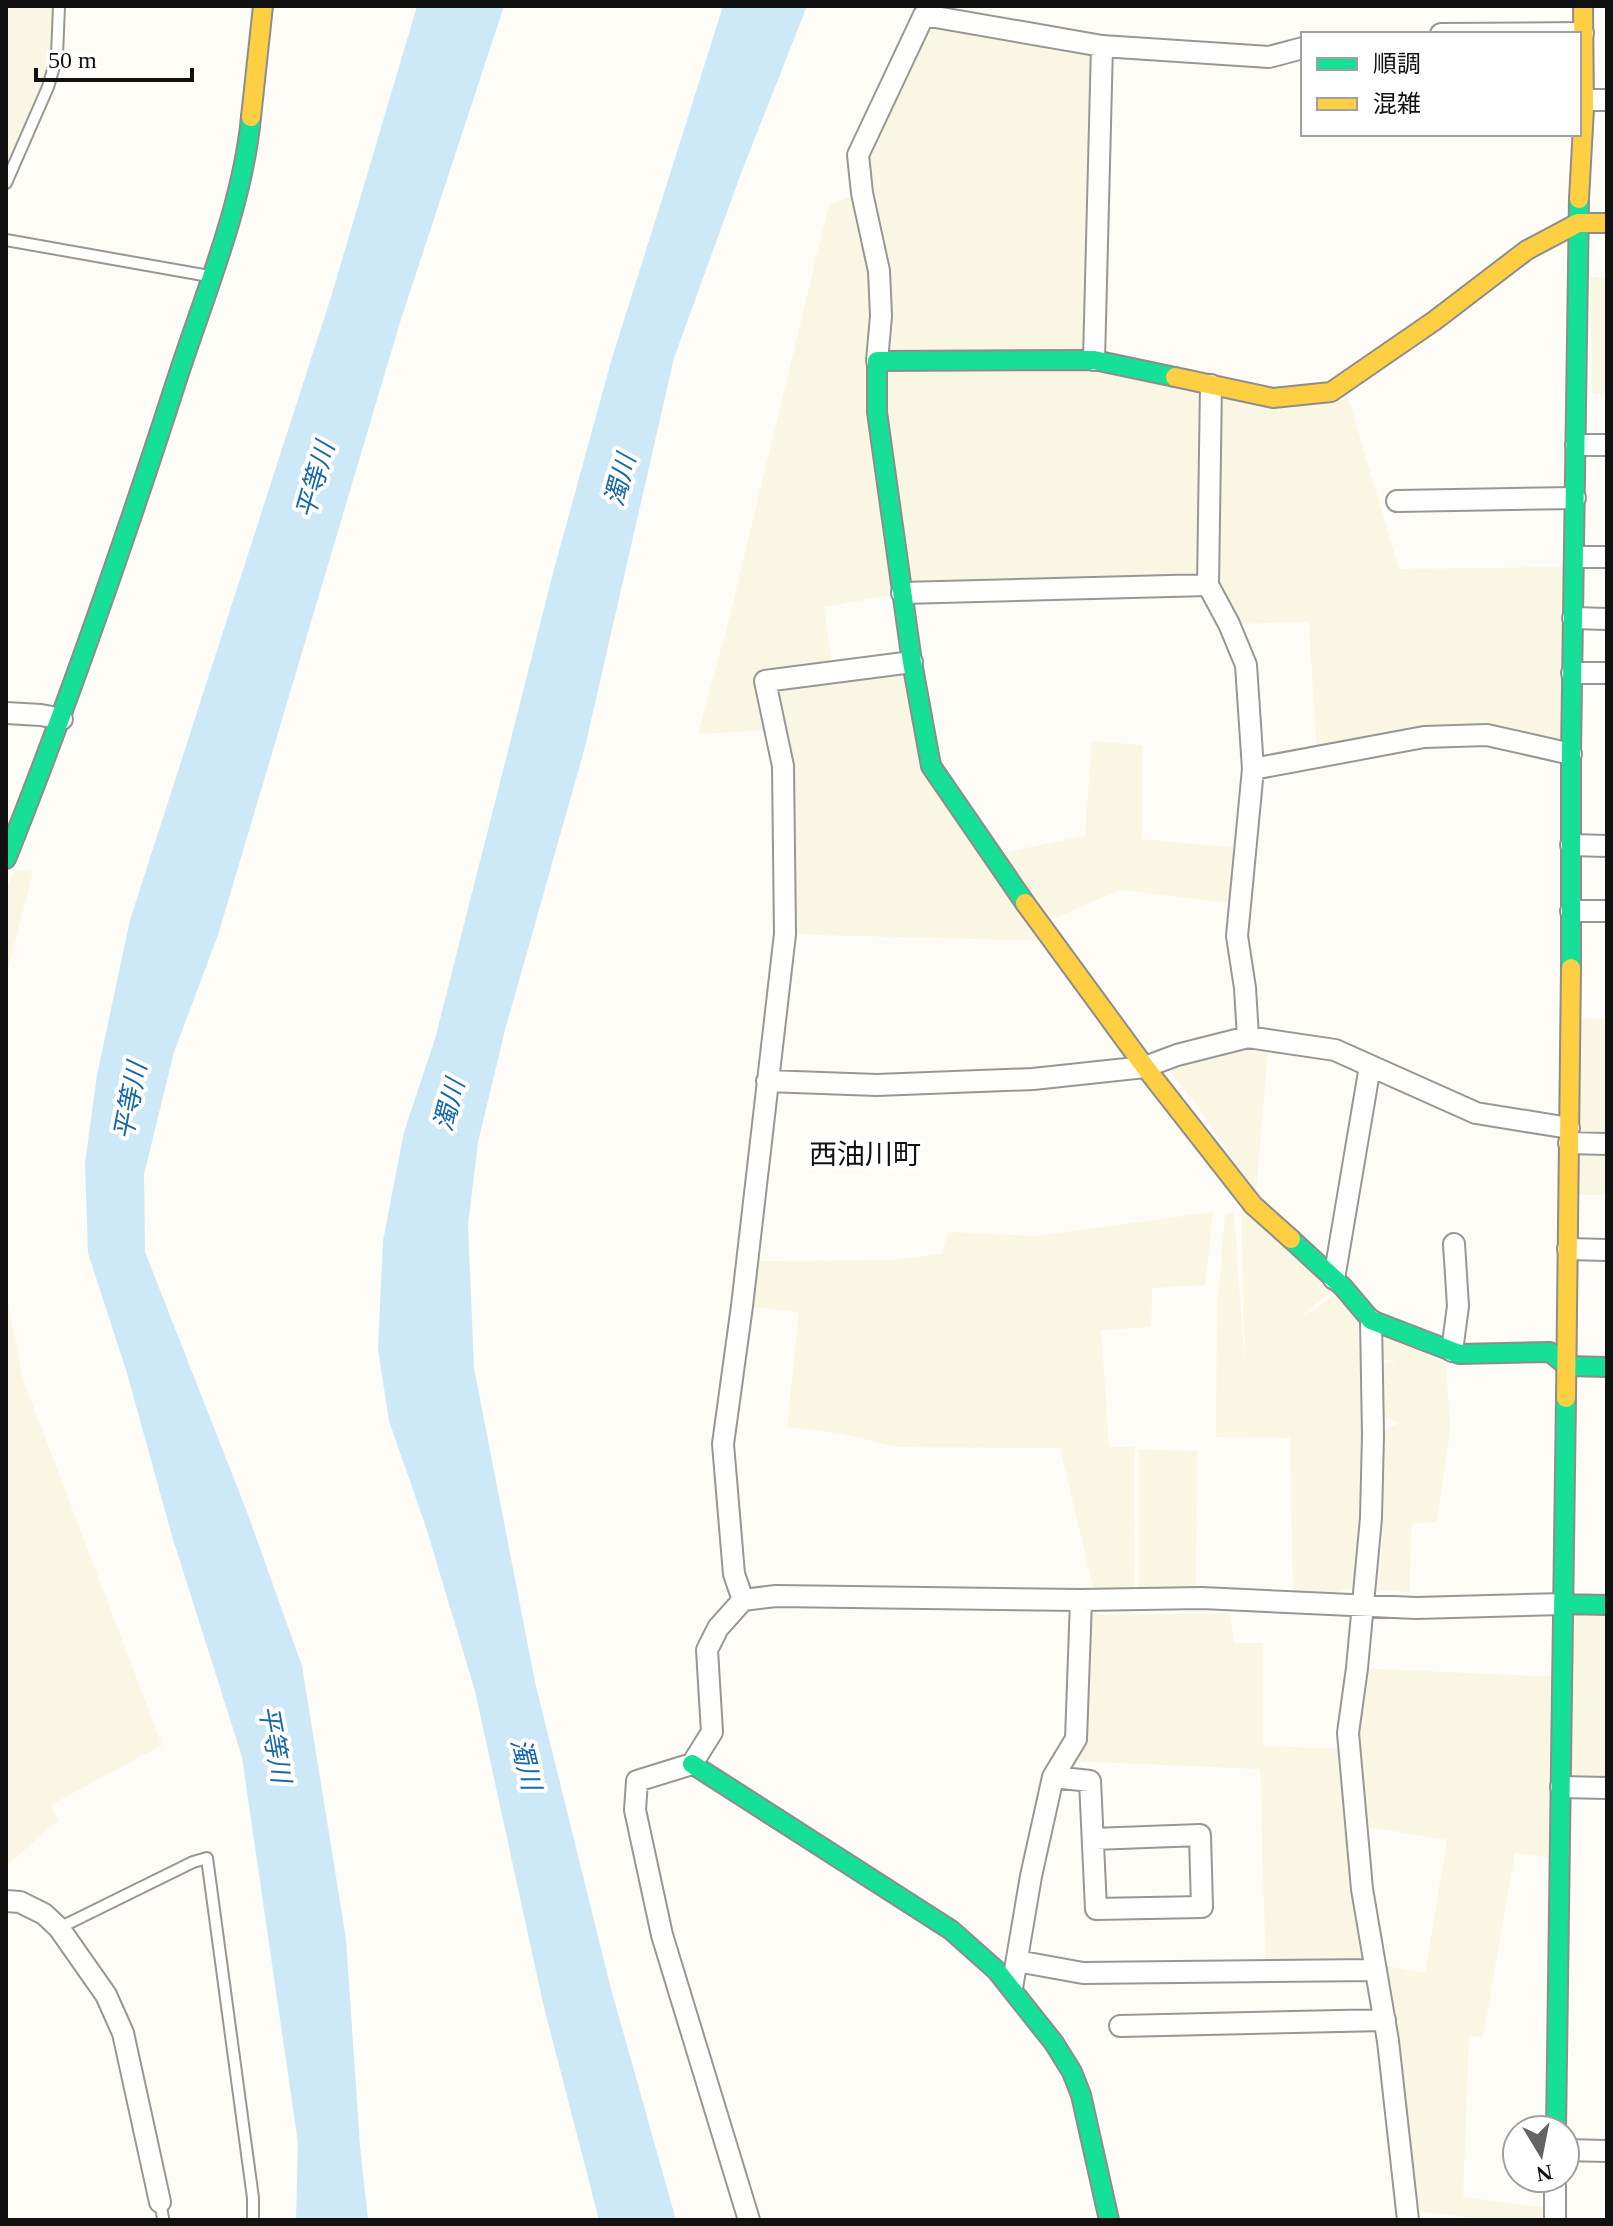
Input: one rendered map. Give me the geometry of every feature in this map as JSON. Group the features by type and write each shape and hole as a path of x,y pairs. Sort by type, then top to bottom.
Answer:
{"street":[{"path":"6,859 62,719 122,549 229,222 250,131 263,6"},
{"path":"1556,2114 1567,1366 1572,673 1578,223 1584,100 1583,6"},
{"path":"1301,49 1269,57 1102,46 924,15 858,155 862,193 879,271 881,316 877,412 912,662 931,766 1051,941 1253,1205 1334,1279 1371,1320 1459,1354 1550,1352 1567,1366 1607,1367"},
{"path":"1094,360 1102,46"},
{"path":"1584,100 1607,100"},
{"path":"877,361 1094,360 1273,398 1331,392 1434,321 1527,250 1578,223 1607,223"},
{"path":"1211,385 1208,585 1246,665 1253,769 1237,936 1248,1037"},
{"path":"1576,445 1607,445"},
{"path":"1397,501 1575,498"},
{"path":"1575,557 1607,557"},
{"path":"902,593 1208,585"},
{"path":"1573,618 1607,619"},
{"path":"743,1600 734,1574 723,1444 785,934 783,766 765,681 912,662"},
{"path":"1572,673 1607,673"},
{"path":"6,713 62,719"},
{"path":"1253,769 1440,736 1487,735 1571,754"},
{"path":"1571,845 1607,846"},
{"path":"1571,911 1607,911"},
{"path":"767,1081 877,1085 1033,1079 1145,1067 1177,1055 1248,1037 1335,1050 1476,1113 1607,1144"},
{"path":"1334,1279 1370,1066"},
{"path":"1452,1351 1458,1306 1454,1244"},
{"path":"1568,1249 1607,1250"},
{"path":"1371,1320 1371,1518 1348,1733 1362,1889 1385,2020 1408,2220"},
{"path":"749,2220 662,1935 635,1810 637,1781 692,1764 712,1732 707,1650 718,1628 743,1600 776,1596 1081,1600 1202,1598 1416,1608 1607,1605"},
{"path":"1012,1988 1031,1876 1053,1777 1076,1739 1081,1600"},
{"path":"692,1764 951,1930 996,1970 1054,2043 1072,2072 1081,2095 1109,2220"},
{"path":"1053,1777 1090,1781 1096,1909 1202,1907 1200,1835 1093,1839"},
{"path":"1561,1787 1607,1788"},
{"path":"6,1901 33,1906 59,1928 106,1995 123,2033 162,2210"},
{"path":"1017,1961 1083,1973 1376,1970"},
{"path":"1120,2026 1385,2020"},
{"path":"1581,2150 1607,2151"},
{"path":"1555,2194 1555,2220"}],"lane":[{"path":"6,183 48,87 57,56 59,6"},
{"path":"6,240 209,276"},
{"path":"59,1928 207,1858 253,2198 253,2220"}],"shaded area":[{"path":"6,6 59,6 57,56 6,183"},
{"path":"924,15 1102,46 1094,360 1273,398 1344,383 1399,569 1574,567 1571,754 1487,735 1317,758 1309,622 1229,624 1208,585 902,593 824,607 833,672 912,662 931,766 992,855 1085,836 1092,741 1142,745 1142,839 1246,849 1239,904 1120,890 1041,924 1051,941 785,934 775,730 698,734 729,619 829,205 862,193 858,155"},
{"path":"1590,277 1607,277 1607,394 1592,394"},
{"path":"14,870 33,872 6,977 6,891"},
{"path":"1571,1018 1607,1019 1607,1195 1569,1195"},
{"path":"1247,1049 1268,1050 1256,1193 1196,1104 1168,1070 1183,1061"},
{"path":"1241,1209 1332,1291 1297,1320 1337,1294 1358,1319 1366,1513 1355,1587 1305,1602 1293,1602 1290,1438 1216,1437 1217,1309 1225,1216 1234,1210 1245,1371"},
{"path":"1213,1212 1205,1285 1152,1288 1151,1327 1101,1330 1109,1447 1134,1447 1135,1589 1094,1591 1060,1448 896,1447 840,1433 787,1427 799,1312 742,1306 746,1261 889,1260 942,1254 948,1232 1036,1236"},
{"path":"6,1293 23,1379 162,1745 51,1805 58,1820 9,1864 6,1861"},
{"path":"1382,1333 1446,1364 1450,1432 1437,1522 1412,1524 1409,1592 1379,1590 1384,1506 1382,1430 1400,1423 1381,1417 1382,1364 1397,1360 1379,1360"},
{"path":"1139,1449 1197,1451 1196,1588 1139,1590"},
{"path":"1081,1600 1098,1615 1229,1613 1235,1643 1263,1643 1263,1746 1349,1749 1357,1668 1562,1677 1563,1604 1607,1605 1607,1788 1561,1787 1560,1859 1515,1853 1483,2037 1469,2036 1463,2197 1555,2209 1555,2220 1490,2220 1406,2210 1377,1977 1266,1971 1260,1769 1063,1761 1076,1739","holes":["1357,1825 1447,1840 1425,1973 1375,1964"]}],"water":[{"name":"平等川","path":"417,6 504,6 401,319 218,935 174,1052 144,1174 145,1252 247,1512 302,1666 346,1939 368,2220 296,2220 298,2143 242,1757 88,1253 85,1163 97,1075 130,920 331,297"},
{"name":"濁川","path":"723,6 807,6 740,176 674,358 585,747 505,1030 478,1142 468,1225 474,1368 535,1682 610,1985 676,2220 599,2220 543,2003 475,1691 426,1527 389,1421 378,1349 383,1241 404,1132 435,1039 553,573 612,358"}],"traffic: fast":[{"path":"6,859 97,618 212,279 240,182 251,117"},
{"path":"1571,968 1579,199"},
{"path":"1025,903 931,766 912,662 877,412 877,361 1094,360 1175,377"},
{"path":"1291,1239 1343,1287 1371,1320 1459,1354 1550,1352 1567,1366 1607,1367"},
{"path":"1556,2114 1566,1398"},
{"path":"1563,1604 1607,1605"},
{"path":"692,1764 951,1930 996,1970 1054,2043 1072,2072 1081,2095 1109,2220"}],"traffic: slow":[{"path":"251,117 263,6"},
{"path":"1579,199 1584,108 1583,6"},
{"path":"1175,377 1273,398 1331,392 1434,321 1527,250 1578,223 1607,223"},
{"path":"1025,903 1145,1067 1253,1205 1291,1239"},
{"path":"1566,1398 1571,968"}],"district":[{"name":"西油川町","path":"865,1154"}]}
